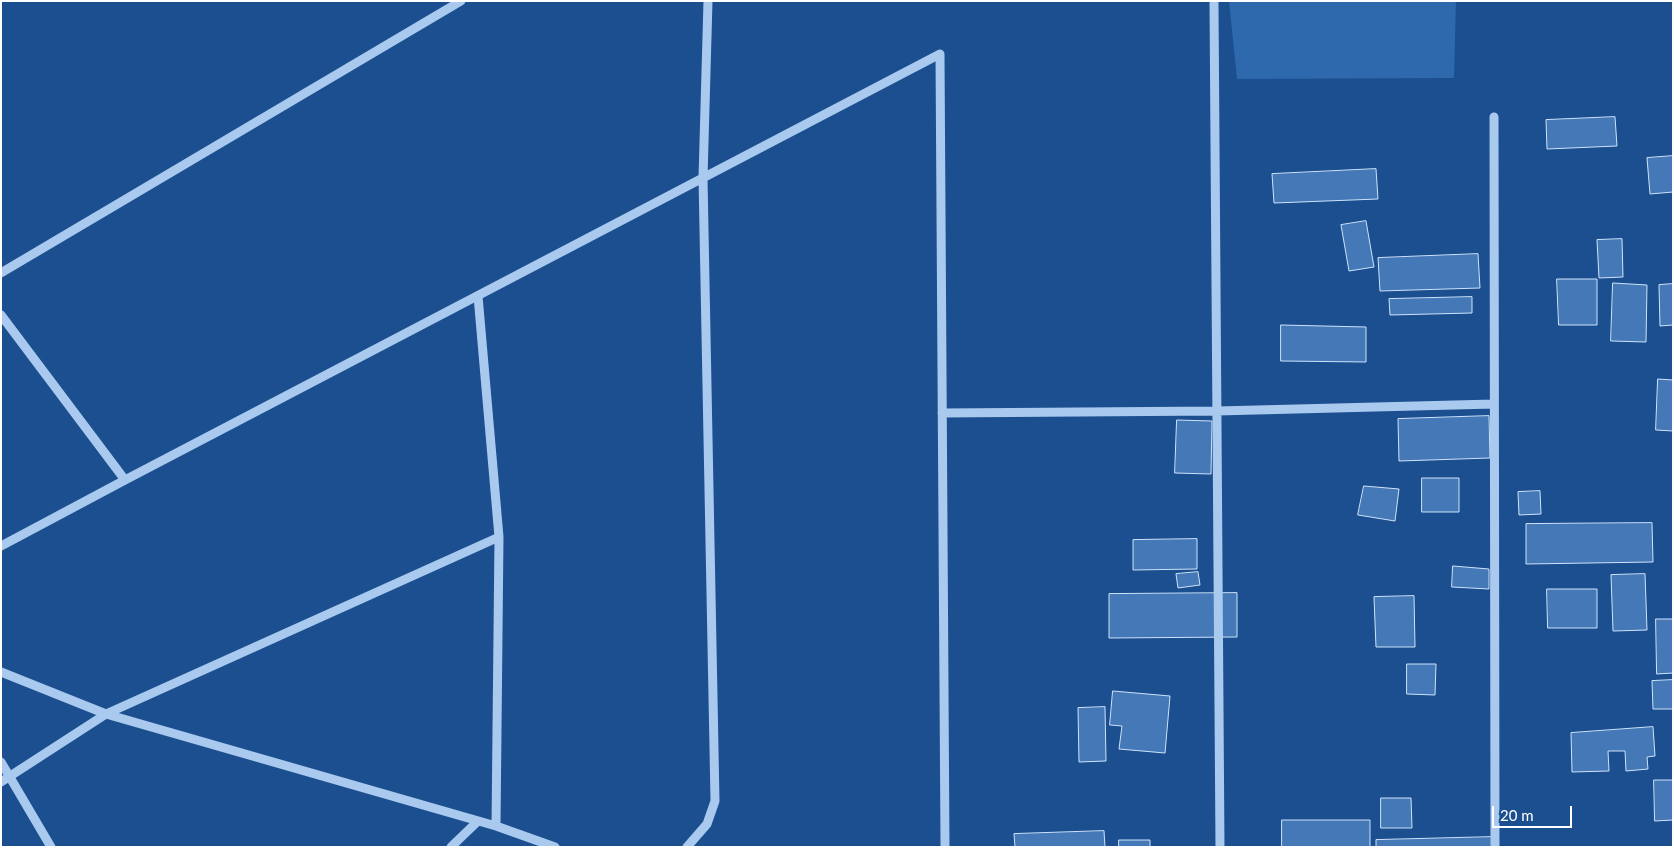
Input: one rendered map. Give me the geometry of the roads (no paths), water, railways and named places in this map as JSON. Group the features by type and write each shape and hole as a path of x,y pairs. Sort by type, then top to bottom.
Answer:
{"street":[{"path":"1,273 461,1"},
{"path":"687,847 707,824 715,801 703,178 708,1"},
{"path":"1214,3 1220,847"},
{"path":"1,546 940,54 945,847"},
{"path":"1494,117 1495,847"},
{"path":"478,296 499,537 496,826"},
{"path":"1,315 125,480"},
{"path":"942,413 1217,411 1494,404"},
{"path":"1,782 106,714 499,537"},
{"path":"1,672 106,714 496,826 555,847"},
{"path":"1,762 52,847"},
{"path":"451,847 478,821"}]}
